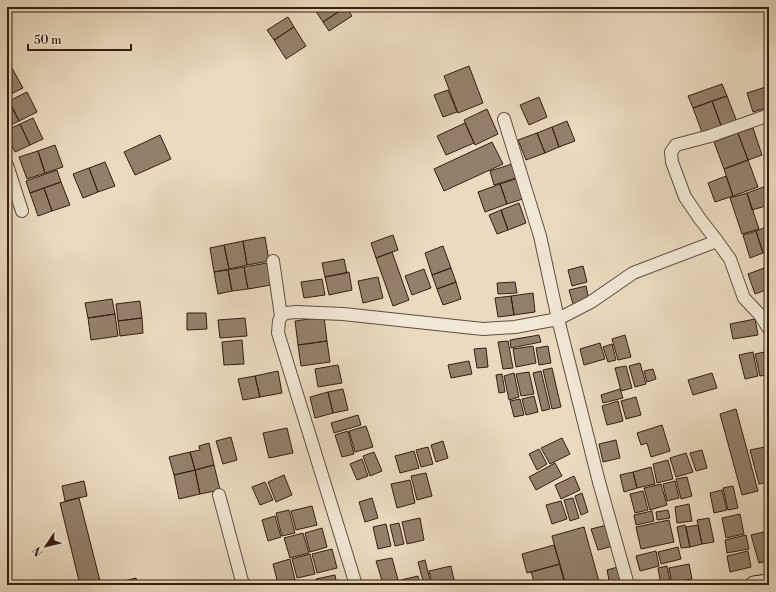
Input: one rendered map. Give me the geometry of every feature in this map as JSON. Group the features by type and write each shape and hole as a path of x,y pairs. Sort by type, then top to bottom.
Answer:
{"street":[{"path":"769,115 710,136 676,145 671,152 672,162 685,197 730,259 744,298 760,315 769,328"},
{"path":"504,119 540,236 558,319 599,482 628,585"},
{"path":"7,165 22,212"},
{"path":"281,316 296,312 335,314 483,329 516,327 558,319 591,302 634,273 717,241"},
{"path":"272,261 281,316 278,333 356,585"},
{"path":"219,495 243,585"},
{"path":"754,585 769,583"}],"building":[{"path":"313,7 342,7 343,9 323,22"},
{"path":"346,7 352,16 329,31 323,22"},
{"path":"288,17 294,27 274,40 267,30"},
{"path":"294,27 306,46 286,59 274,40"},
{"path":"469,66 483,103 458,113 444,76"},
{"path":"12,68 23,88 7,96 7,70"},
{"path":"722,84 727,96 693,108 688,96"},
{"path":"769,86 769,107 753,112 747,93"},
{"path":"448,90 457,112 443,117 434,95"},
{"path":"27,92 37,112 19,121 9,101"},
{"path":"727,96 737,122 722,128 712,101"},
{"path":"539,97 547,117 529,125 520,105"},
{"path":"9,101 19,121 7,127 7,102"},
{"path":"712,101 722,128 703,135 693,108"},
{"path":"487,109 498,134 475,145 464,120"},
{"path":"33,118 43,139 30,145 20,124"},
{"path":"567,121 575,141 559,147 552,127"},
{"path":"465,123 474,143 446,155 437,136"},
{"path":"20,124 30,145 15,152 7,136 7,130"},
{"path":"552,127 559,147 545,153 537,133"},
{"path":"753,128 762,155 748,160 738,133"},
{"path":"537,133 545,153 526,160 518,140"},
{"path":"738,133 748,160 724,169 714,142"},
{"path":"160,135 171,159 135,175 124,152"},
{"path":"492,142 503,164 444,191 434,169"},
{"path":"55,145 63,167 45,173 38,151"},
{"path":"38,151 45,173 27,179 19,157"},
{"path":"748,160 758,187 733,196 724,169"},
{"path":"105,162 115,186 98,192 89,168"},
{"path":"515,163 519,177 494,185 490,171"},
{"path":"89,168 98,192 83,198 73,174"},
{"path":"57,170 61,182 30,193 26,181"},
{"path":"726,176 733,196 715,202 708,183"},
{"path":"519,178 526,198 507,204 500,184"},
{"path":"61,182 70,205 52,211 44,188"},
{"path":"500,184 507,204 485,212 478,192"},
{"path":"769,185 769,205 752,210 747,193"},
{"path":"44,188 52,211 38,216 30,193"},
{"path":"747,193 759,229 742,234 730,198"},
{"path":"519,203 526,223 508,230 501,210"},
{"path":"501,210 508,230 497,234 489,215"},
{"path":"769,226 769,252 763,253 756,231"},
{"path":"756,231 763,253 750,258 743,235"},
{"path":"393,235 398,250 376,258 371,243"},
{"path":"265,237 269,261 247,265 243,241"},
{"path":"243,241 247,265 229,269 224,245"},
{"path":"224,245 229,269 214,272 210,248"},
{"path":"443,246 451,268 432,275 425,253"},
{"path":"392,252 409,300 393,306 376,258"},
{"path":"344,259 347,273 325,277 322,263"},
{"path":"267,263 271,285 248,289 244,267"},
{"path":"583,266 587,282 572,286 568,270"},
{"path":"244,267 248,289 232,291 228,270"},
{"path":"767,267 769,274 769,289 755,294 748,274"},
{"path":"451,268 456,282 437,289 432,275"},
{"path":"424,269 431,288 412,295 405,276"},
{"path":"228,270 232,291 218,294 214,272"},
{"path":"349,272 352,290 329,295 325,277"},
{"path":"378,277 383,298 363,303 358,281"},
{"path":"322,279 325,295 304,298 301,282"},
{"path":"456,282 461,299 443,305 437,289"},
{"path":"515,282 517,293 498,294 497,283"},
{"path":"586,286 589,300 573,304 569,290"},
{"path":"533,293 535,312 514,315 511,296"},
{"path":"511,296 514,315 498,317 495,298"},
{"path":"112,299 115,314 88,318 85,303"},
{"path":"140,301 142,318 118,321 116,304"},
{"path":"187,313 206,313 207,329 187,330"},
{"path":"115,314 118,336 91,340 88,318"},
{"path":"324,317 327,341 298,345 295,321"},
{"path":"142,318 143,333 120,336 118,321"},
{"path":"245,318 247,336 220,338 218,320"},
{"path":"755,319 758,335 733,339 730,324"},
{"path":"539,335 541,342 511,348 510,340"},
{"path":"625,335 631,357 618,360 612,339"},
{"path":"242,340 244,364 224,365 222,342"},
{"path":"327,341 330,362 301,366 298,345"},
{"path":"508,341 513,368 503,369 498,342"},
{"path":"600,343 605,359 584,365 580,349"},
{"path":"612,344 616,360 608,362 603,347"},
{"path":"533,346 536,363 516,367 513,349"},
{"path":"548,346 551,363 539,365 536,348"},
{"path":"486,348 488,367 477,368 474,349"},
{"path":"769,351 769,374 760,376 755,354"},
{"path":"753,352 758,376 745,379 739,355"},
{"path":"469,361 472,374 451,378 448,365"},
{"path":"640,363 646,384 635,387 629,366"},
{"path":"338,365 342,383 318,387 315,369"},
{"path":"626,366 632,388 621,391 615,368"},
{"path":"552,368 561,407 552,409 543,370"},
{"path":"653,369 656,379 647,382 644,371"},
{"path":"278,371 282,393 260,397 255,376"},
{"path":"541,371 550,409 542,411 533,373"},
{"path":"529,372 534,394 521,396 516,374"},
{"path":"514,373 519,397 509,400 504,376"},
{"path":"712,373 717,388 693,395 688,380"},
{"path":"502,374 505,392 499,393 496,375"},
{"path":"255,376 260,397 243,400 238,379"},
{"path":"343,389 348,410 333,413 328,392"},
{"path":"620,389 623,398 603,403 601,395"},
{"path":"328,392 333,413 315,418 310,397"},
{"path":"534,396 538,412 526,415 522,399"},
{"path":"636,397 641,415 626,419 621,401"},
{"path":"520,399 524,415 514,417 510,401"},
{"path":"618,401 623,421 607,425 602,406"},
{"path":"736,409 758,491 742,495 720,414"},
{"path":"358,415 361,425 334,433 331,423"},
{"path":"662,425 670,451 651,457 647,443 641,445 637,433"},
{"path":"366,426 373,447 355,452 349,431"},
{"path":"287,428 293,453 269,458 263,433"},
{"path":"348,431 354,454 342,457 335,435"},
{"path":"231,437 237,460 223,464 216,441"},
{"path":"562,438 570,454 550,464 541,448"},
{"path":"616,440 620,458 603,462 599,444"},
{"path":"443,441 448,458 436,462 431,445"},
{"path":"209,443 214,465 195,470 190,452 200,450 199,446"},
{"path":"428,447 433,464 421,467 416,450"},
{"path":"765,447 769,464 769,482 759,484 750,450"},
{"path":"539,449 547,464 537,470 529,454"},
{"path":"702,450 707,468 696,471 690,453"},
{"path":"414,451 419,468 400,473 395,456"},
{"path":"190,452 195,470 174,475 169,457"},
{"path":"374,452 382,471 370,476 363,456"},
{"path":"686,453 693,472 676,477 670,458"},
{"path":"362,459 368,476 357,480 350,464"},
{"path":"668,460 673,479 657,483 653,464"},
{"path":"555,463 562,476 536,490 529,477"},
{"path":"214,465 220,490 200,494 195,470"},
{"path":"651,467 655,484 637,488 633,472"},
{"path":"195,470 200,494 179,499 174,475"},
{"path":"633,472 637,488 624,492 620,475"},
{"path":"426,473 432,496 417,500 411,476"},
{"path":"284,475 292,495 276,502 268,482"},
{"path":"574,476 580,490 561,499 555,485"},
{"path":"687,477 692,496 681,499 676,479"},
{"path":"410,480 415,503 397,508 391,484"},
{"path":"84,481 87,496 65,501 62,486"},
{"path":"675,481 679,498 667,501 663,484"},
{"path":"265,482 273,500 260,505 252,487"},
{"path":"661,484 667,505 650,510 644,488"},
{"path":"733,486 738,508 728,510 723,488"},
{"path":"722,490 727,510 714,513 710,493"},
{"path":"643,491 648,510 635,513 630,494"},
{"path":"582,493 588,512 581,515 575,496"},
{"path":"79,498 101,585 80,585 60,503"},
{"path":"372,498 378,518 365,522 359,502"},
{"path":"573,498 579,518 570,521 564,500"},
{"path":"561,501 567,519 552,524 546,505"},
{"path":"689,504 692,521 677,523 675,507"},
{"path":"312,506 317,525 296,530 291,511"},
{"path":"289,510 295,533 282,536 276,513"},
{"path":"668,510 670,518 657,520 656,512"},
{"path":"652,511 654,521 636,525 634,515"},
{"path":"740,514 744,534 726,538 722,518"},
{"path":"275,516 281,537 268,541 262,520"},
{"path":"420,518 424,540 407,544 402,522"},
{"path":"709,518 714,542 702,544 697,520"},
{"path":"669,520 674,542 641,549 636,527"},
{"path":"399,523 404,544 395,546 390,525"},
{"path":"386,524 391,546 378,549 373,527"},
{"path":"607,525 613,546 598,550 591,529"},
{"path":"685,525 690,547 681,548 677,527"},
{"path":"698,525 702,544 690,547 686,527"},
{"path":"584,527 600,585 565,585 552,536"},
{"path":"322,528 327,547 310,552 305,533"},
{"path":"764,532 769,551 769,561 759,563 751,535"},
{"path":"303,533 309,553 290,558 284,538"},
{"path":"746,535 749,549 727,553 725,540"},
{"path":"554,545 560,564 527,573 522,554"},
{"path":"678,547 681,559 661,564 658,552"},
{"path":"332,549 337,568 317,573 312,554"},
{"path":"656,551 659,566 640,571 636,556"},
{"path":"748,551 751,567 730,572 727,556"},
{"path":"310,554 315,574 297,578 292,559"},
{"path":"392,558 398,580 383,584 376,561"},
{"path":"290,559 295,580 278,584 273,564"},
{"path":"425,560 431,584 428,585 424,585 418,562"},
{"path":"560,564 565,582 555,585 535,585 531,572"},
{"path":"689,564 692,579 672,583 669,568"},
{"path":"451,566 454,580 433,585 429,571"},
{"path":"667,566 671,585 661,585 658,568"},
{"path":"618,567 623,585 610,585 607,570"},
{"path":"335,575 337,585 317,585 316,579"},
{"path":"418,576 420,585 403,585 401,580"},
{"path":"136,578 138,585 112,585 112,584"}]}
